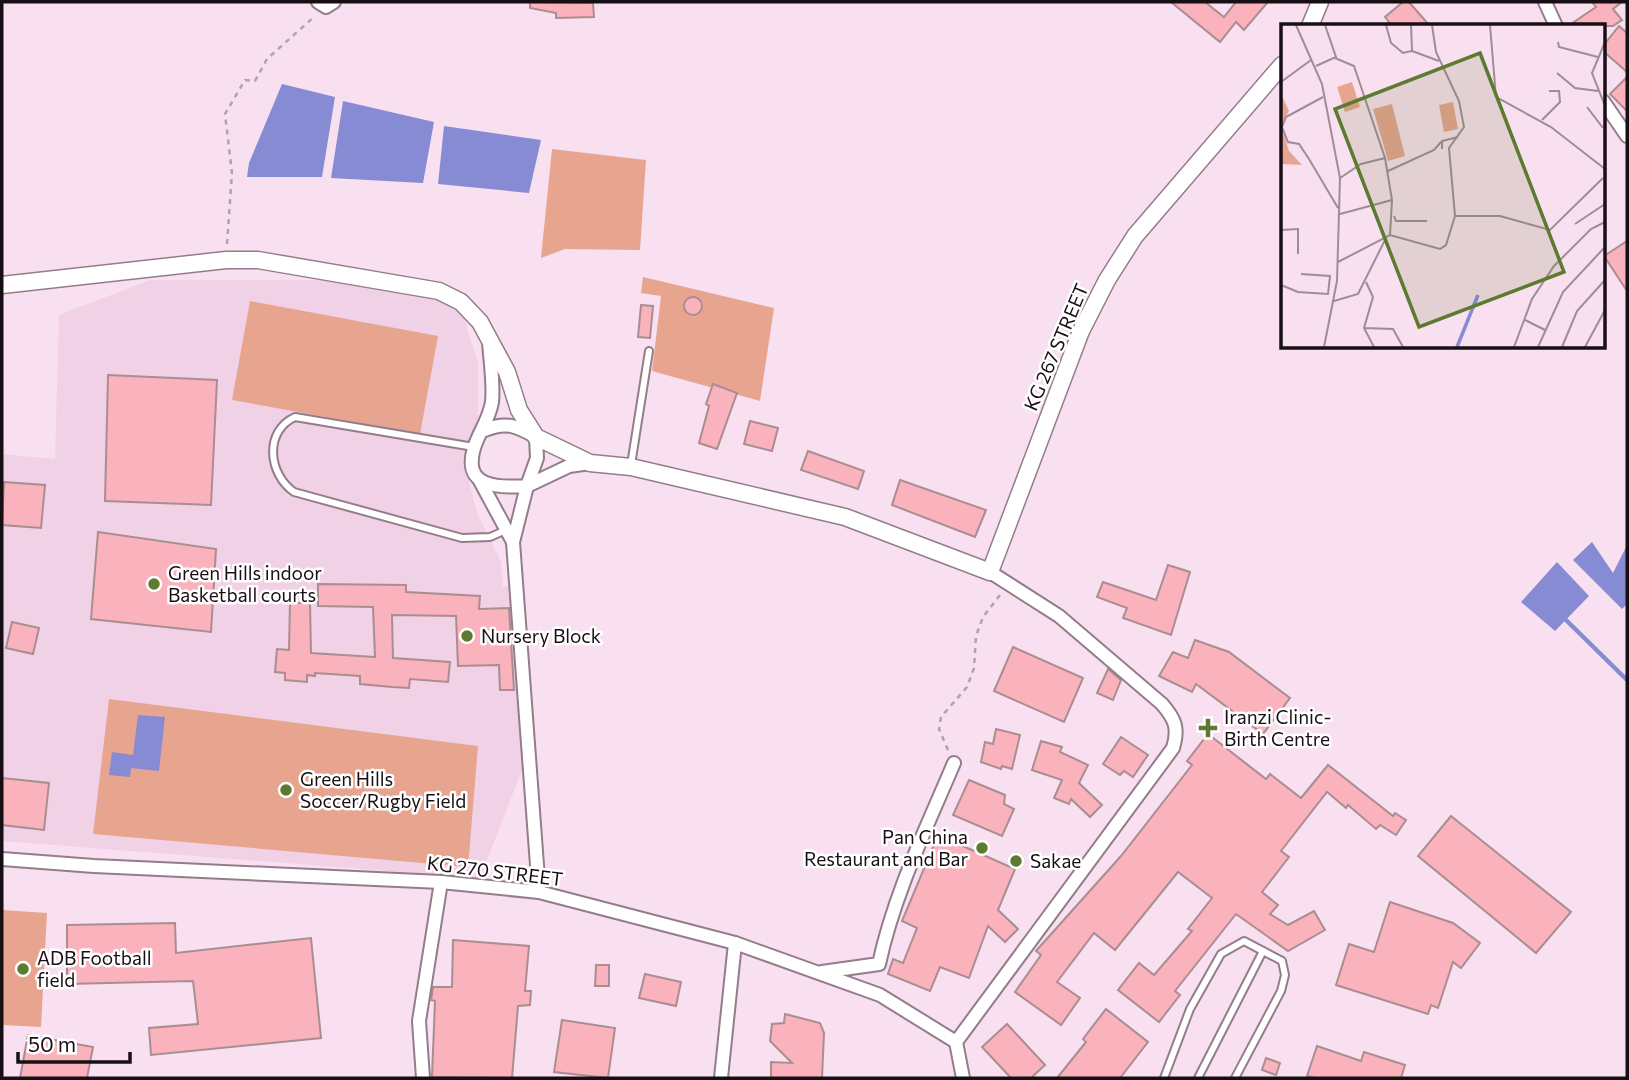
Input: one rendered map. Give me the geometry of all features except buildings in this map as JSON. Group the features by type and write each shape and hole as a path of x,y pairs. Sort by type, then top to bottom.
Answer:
{"street":[{"path":"1311,24 1320,2"},
{"path":"1545,2 1555,24"},
{"name":"KG 267 STREET","path":"990,572 1081,331 1107,280 1135,236 1281,67"},
{"path":"1604,102 1627,136"},
{"path":"2,285 226,260 258,260 439,291 471,311 507,372 519,410 536,437 537,458 513,542 525,722 531,747 539,892"},
{"path":"489,340 492,400 485,430 474,447 472,466 513,542"},
{"path":"485,430 500,423 517,426 590,463"},
{"path":"479,480 501,488 527,486 569,466 590,463 631,467 845,517 990,572 1059,615 1162,704 1175,719 1177,733 1173,748 956,1042 965,1076"},
{"path":"818,973 879,964 887,927 900,890 954,763"},
{"name":"KG 270 STREET","path":"2,859 441,883 539,892 735,943 880,995 956,1042"},
{"path":"423,1078 419,1021 441,883"},
{"path":"721,1078 735,943"}],"lane":[{"path":"631,467 649,351"},
{"path":"474,447 295,417 283,423 275,434 275,473 282,484 294,492 462,538 490,537 506,529"},
{"path":"1164,1078 1190,1009 1221,954 1244,941 1282,961 1285,975 1281,991 1235,1078"},
{"path":"1198,1078 1263,951"}],"path":[{"path":"226,260 232,173 225,114 245,80 255,80 268,59 326,4"},
{"path":"954,763 939,729 941,717 967,687 974,668 976,636 983,617 1009,584"}],"shaded area":[{"path":"552,149 646,160 640,250 565,249 541,258"},
{"path":"643,277 774,308 760,401 652,371 661,296 641,293"},
{"path":"150,280 351,280 458,299 478,363 478,422 469,482 478,515 501,562 503,587 515,585 531,747 480,878 2,841 2,454 55,459 59,315"},
{"path":"250,301 438,336 420,434 232,400"},
{"name":"Green Hills Soccer/Rugby Field","path":"109,699 478,746 468,867 93,834"},
{"name":"ADB Football field","path":"2,910 47,913 41,1027 2,1025"}],"water":[{"path":"282,84 335,97 322,177 247,177 249,163"},
{"path":"343,101 434,122 423,183 331,178"},
{"path":"444,126 541,140 529,193 438,184"},
{"path":"1592,542 1613,573 1627,545 1627,604 1622,609 1573,560"},
{"path":"1557,562 1589,596 1555,631 1521,602"},
{"path":"138,715 165,717 159,771 131,768 130,777 109,775 112,752 133,755"}],"waterway":[{"path":"1566,620 1627,680"}],"place":[{"name":"Green Hills indoor Basketball courts","path":"154,584"},
{"name":"Nursery Block","path":"467,636"},
{"name":"Iranzi Clinic- Birth Centre","path":"1208,728"},
{"name":"Green Hills Soccer/Rugby Field","path":"286,790"},
{"name":"Pan China Restaurant and Bar","path":"982,848"},
{"name":"Sakae","path":"1016,861"},
{"name":"ADB Football field","path":"23,969"}]}
